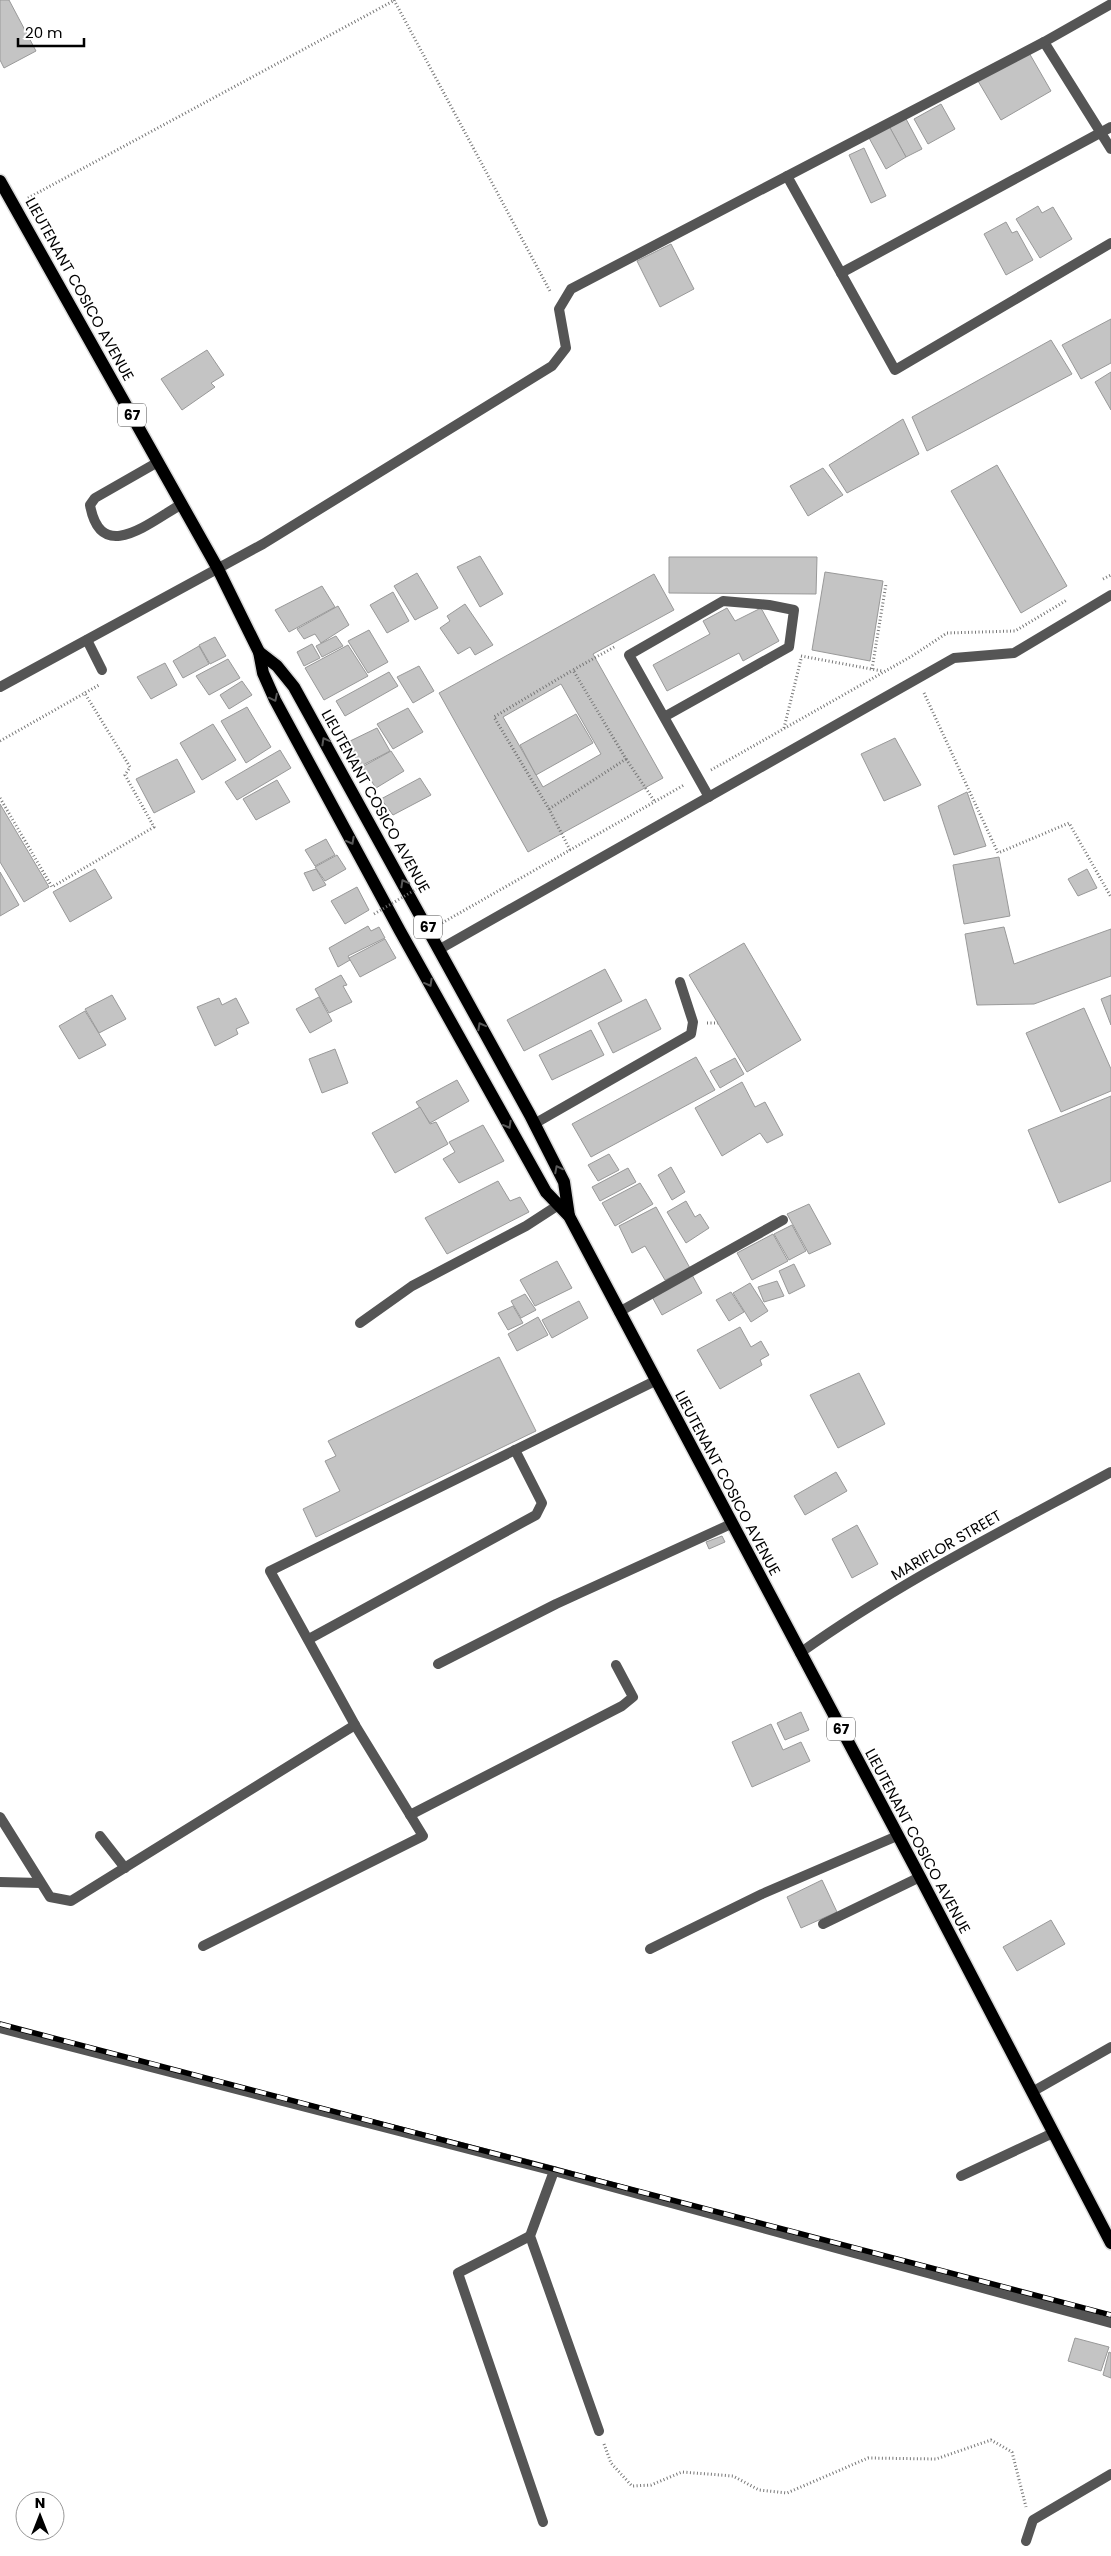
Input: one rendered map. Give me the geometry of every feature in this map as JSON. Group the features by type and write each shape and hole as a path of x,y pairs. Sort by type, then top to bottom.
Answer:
{"main road":[{"name":"LIEUTENANT COSICO AVENUE","path":"0,181 218,569 259,652 263,673 275,700 390,914 546,1192 563,1202"},
{"name":"LIEUTENANT COSICO AVENUE","path":"259,652 278,666 294,687 430,930 534,1124 564,1182 563,1202 568,1216 920,1877 1111,2243"}],"street":[{"path":"0,687 263,544 552,366 566,348 559,309 571,289 1044,42 1111,4"},
{"path":"1044,42 1107,130 1111,149"},
{"path":"841,273 1107,130"},
{"path":"787,176 895,370 1111,243"},
{"path":"158,462 95,498 90,506 92,514 102,532 108,537 116,538 126,535 182,504"},
{"path":"440,949 954,658 1014,653 1111,595"},
{"path":"664,717 790,647 794,610 768,605 723,601 629,655 709,797"},
{"path":"87,640 102,670"},
{"path":"534,1124 690,1034 693,1022 680,982"},
{"path":"360,1323 412,1286 526,1226 563,1202"},
{"path":"618,1312 783,1220"},
{"path":"203,1946 423,1836 356,1725 270,1571 655,1380"},
{"path":"309,1640 536,1515 542,1503 515,1450"},
{"name":"MARIFLOR STREET","path":"800,1652 833,1629 949,1559 1111,1472"},
{"path":"438,1664 556,1604 731,1524"},
{"path":"410,1814 622,1706 633,1697 616,1665"},
{"path":"0,1817 50,1897 71,1901 356,1725"},
{"path":"100,1836 125,1868"},
{"path":"650,1949 762,1894 897,1836"},
{"path":"824,1924 920,1877"},
{"path":"0,1882 40,1883"},
{"path":"0,2028 554,2171 1111,2323"},
{"path":"1032,2092 1111,2047"},
{"path":"961,2176 1053,2133"},
{"path":"554,2171 530,2236 599,2431"},
{"path":"530,2236 458,2273 543,2522"},
{"path":"1026,2541 1033,2520 1111,2474"}],"path":[{"path":"14,205 394,0 559,309"},
{"path":"1095,584 1111,575"},
{"path":"872,669 886,584"},
{"path":"430,930 912,656 947,633 1015,631 1071,598"},
{"path":"570,850 549,809 494,717 625,641"},
{"path":"784,729 802,656 802,647"},
{"path":"802,656 883,671"},
{"path":"912,656 917,678 998,853 1069,823 1111,897"},
{"path":"0,741 107,680 102,670"},
{"path":"573,670 626,759 655,802"},
{"path":"0,798 52,886 154,827 125,775 130,767 84,692"},
{"path":"549,809 626,759"},
{"path":"374,914 420,887"},
{"path":"599,2431 611,2463 632,2486 651,2485 682,2472 733,2476 759,2490 787,2493 868,2458 936,2459 991,2440 1012,2452 1024,2504 1033,2520"}],"building":[{"path":"0,0 9,0 36,51 4,68 0,60"},
{"path":"1028,51 1051,91 1001,120 978,81"},
{"path":"941,104 955,129 928,144 914,119"},
{"path":"905,117 922,149 906,157 889,126"},
{"path":"889,126 906,157 886,169 868,136"},
{"path":"864,148 886,196 871,203 849,155"},
{"path":"1038,206 1042,213 1053,207 1072,239 1040,258 1016,219"},
{"path":"1006,222 1012,233 1017,231 1033,260 1006,275 984,234"},
{"path":"671,244 694,289 660,307 637,261"},
{"path":"1111,319 1111,363 1081,379 1062,345"},
{"path":"1051,340 1072,374 927,451 912,417"},
{"path":"207,350 224,375 211,383 215,387 182,410 161,379"},
{"path":"1111,372 1111,410 1095,382"},
{"path":"903,419 919,454 847,493 829,465"},
{"path":"997,465 1067,586 1021,613 951,491"},
{"path":"823,468 843,495 808,516 790,486"},
{"path":"480,556 503,594 480,607 457,567"},
{"path":"669,557 817,557 816,594 669,593"},
{"path":"825,572 883,581 870,661 812,650"},
{"path":"417,573 438,608 415,620 394,586"},
{"path":"654,574 674,610 593,654 663,778 528,852 439,693","holes":["561,684 601,754 543,787 503,717"]},
{"path":"322,586 335,607 289,632 275,610"},
{"path":"393,592 409,621 387,633 370,605"},
{"path":"465,604 493,645 475,655 470,647 458,654 440,628 450,621 447,616"},
{"path":"338,606 349,625 321,643 315,634 304,639 297,629"},
{"path":"727,608 735,621 761,608 779,641 743,661 739,653 667,691 653,665 710,634 703,621"},
{"path":"369,630 388,662 368,673 348,641"},
{"path":"336,636 343,646 322,657 316,646"},
{"path":"215,637 226,656 210,664 199,645"},
{"path":"312,644 320,658 304,666 297,652"},
{"path":"348,645 368,676 324,700 305,668"},
{"path":"199,646 209,664 183,678 173,661"},
{"path":"228,659 240,678 209,695 196,676"},
{"path":"165,663 177,685 151,699 137,677"},
{"path":"419,666 434,691 413,703 397,677"},
{"path":"389,672 398,686 345,716 336,701"},
{"path":"242,681 252,695 229,709 220,695"},
{"path":"247,707 271,747 246,763 221,721"},
{"path":"408,708 423,732 393,749 377,724"},
{"path":"576,714 593,743 536,775 520,745"},
{"path":"213,724 236,760 202,780 180,743"},
{"path":"377,728 390,751 361,766 346,743"},
{"path":"895,738 921,785 884,801 861,754"},
{"path":"280,750 291,768 237,800 225,782"},
{"path":"391,751 404,771 376,788 362,767"},
{"path":"177,759 195,792 154,813 136,779"},
{"path":"420,778 431,795 393,815 381,799"},
{"path":"277,780 290,802 256,820 243,799"},
{"path":"967,792 986,846 954,855 938,806"},
{"path":"0,804 49,887 24,902 0,862"},
{"path":"326,839 335,855 315,866 305,850"},
{"path":"337,855 346,869 325,881 315,867"},
{"path":"999,857 1010,916 964,924 953,865"},
{"path":"95,869 112,898 70,922 53,892"},
{"path":"316,869 326,885 313,891 304,873"},
{"path":"1087,869 1097,888 1078,896 1068,879"},
{"path":"0,872 19,905 0,916"},
{"path":"357,887 369,910 345,924 331,901"},
{"path":"368,926 371,931 379,927 385,938 348,956 350,960 338,967 329,948"},
{"path":"1004,927 1014,964 1111,929 1111,976 1034,1004 977,1005 965,934"},
{"path":"385,939 396,958 360,977 349,958"},
{"path":"744,943 801,1040 747,1072 689,975"},
{"path":"605,969 622,1001 524,1051 507,1020"},
{"path":"341,975 347,985 343,986 352,1002 329,1013 315,989"},
{"path":"112,995 126,1019 99,1033 85,1009"},
{"path":"1111,995 1111,1025 1101,999"},
{"path":"319,997 332,1021 310,1033 296,1009"},
{"path":"219,998 222,1005 236,998 249,1023 236,1029 238,1034 215,1046 197,1007"},
{"path":"646,999 661,1029 613,1053 598,1023"},
{"path":"1084,1008 1111,1069 1111,1091 1061,1112 1026,1033"},
{"path":"85,1011 106,1045 79,1059 59,1026"},
{"path":"591,1030 604,1055 552,1080 539,1055"},
{"path":"335,1049 348,1083 322,1093 309,1059"},
{"path":"696,1057 715,1090 591,1157 572,1124"},
{"path":"735,1058 744,1074 720,1088 710,1071"},
{"path":"457,1080 469,1101 430,1123 416,1102"},
{"path":"742,1082 755,1107 765,1102 783,1135 767,1143 760,1133 722,1156 695,1108"},
{"path":"1111,1096 1111,1181 1059,1203 1028,1130"},
{"path":"420,1107 430,1124 436,1122 448,1144 395,1173 372,1133"},
{"path":"483,1125 504,1161 459,1183 443,1159 455,1152 449,1142"},
{"path":"609,1154 619,1170 598,1181 588,1165"},
{"path":"671,1167 685,1192 672,1200 658,1175"},
{"path":"628,1168 636,1182 600,1201 592,1187"},
{"path":"498,1181 510,1201 520,1197 529,1212 447,1254 425,1218"},
{"path":"640,1183 653,1204 615,1226 602,1203"},
{"path":"686,1201 695,1217 700,1214 709,1228 686,1243 667,1212"},
{"path":"809,1204 831,1244 809,1254 787,1214"},
{"path":"656,1207 690,1268 665,1280 645,1246 632,1253 619,1226"},
{"path":"792,1225 806,1251 789,1260 774,1234"},
{"path":"773,1234 788,1261 752,1280 737,1253"},
{"path":"557,1261 572,1288 535,1306 520,1280"},
{"path":"794,1264 805,1286 789,1294 779,1271"},
{"path":"691,1273 702,1293 662,1315 651,1295"},
{"path":"777,1281 784,1296 764,1302 758,1287"},
{"path":"750,1283 768,1311 751,1322 733,1293"},
{"path":"731,1292 744,1312 729,1321 716,1300"},
{"path":"525,1294 536,1310 521,1318 511,1301"},
{"path":"579,1301 588,1318 552,1338 542,1320"},
{"path":"513,1306 523,1323 508,1330 498,1313"},
{"path":"538,1317 548,1335 517,1351 508,1334"},
{"path":"740,1327 751,1347 761,1341 769,1355 760,1360 762,1365 720,1389 697,1350"},
{"path":"499,1357 536,1431 316,1537 303,1509 340,1491 325,1461 336,1456 328,1441"},
{"path":"859,1373 885,1424 838,1448 810,1395"},
{"path":"836,1472 847,1491 805,1515 794,1496"},
{"path":"857,1525 878,1564 852,1578 832,1539"},
{"path":"722,1536 725,1542 709,1549 706,1542"},
{"path":"801,1712 809,1730 785,1740 777,1723"},
{"path":"771,1724 783,1750 801,1742 810,1761 752,1787 732,1742"},
{"path":"822,1880 837,1912 801,1928 787,1897"},
{"path":"1051,1920 1065,1944 1017,1971 1003,1947"},
{"path":"1075,2338 1109,2347 1101,2371 1068,2361"},
{"path":"1109,2352 1111,2353 1111,2378 1103,2375"}],"railway":[{"path":"0,2024 1111,2315"}]}
